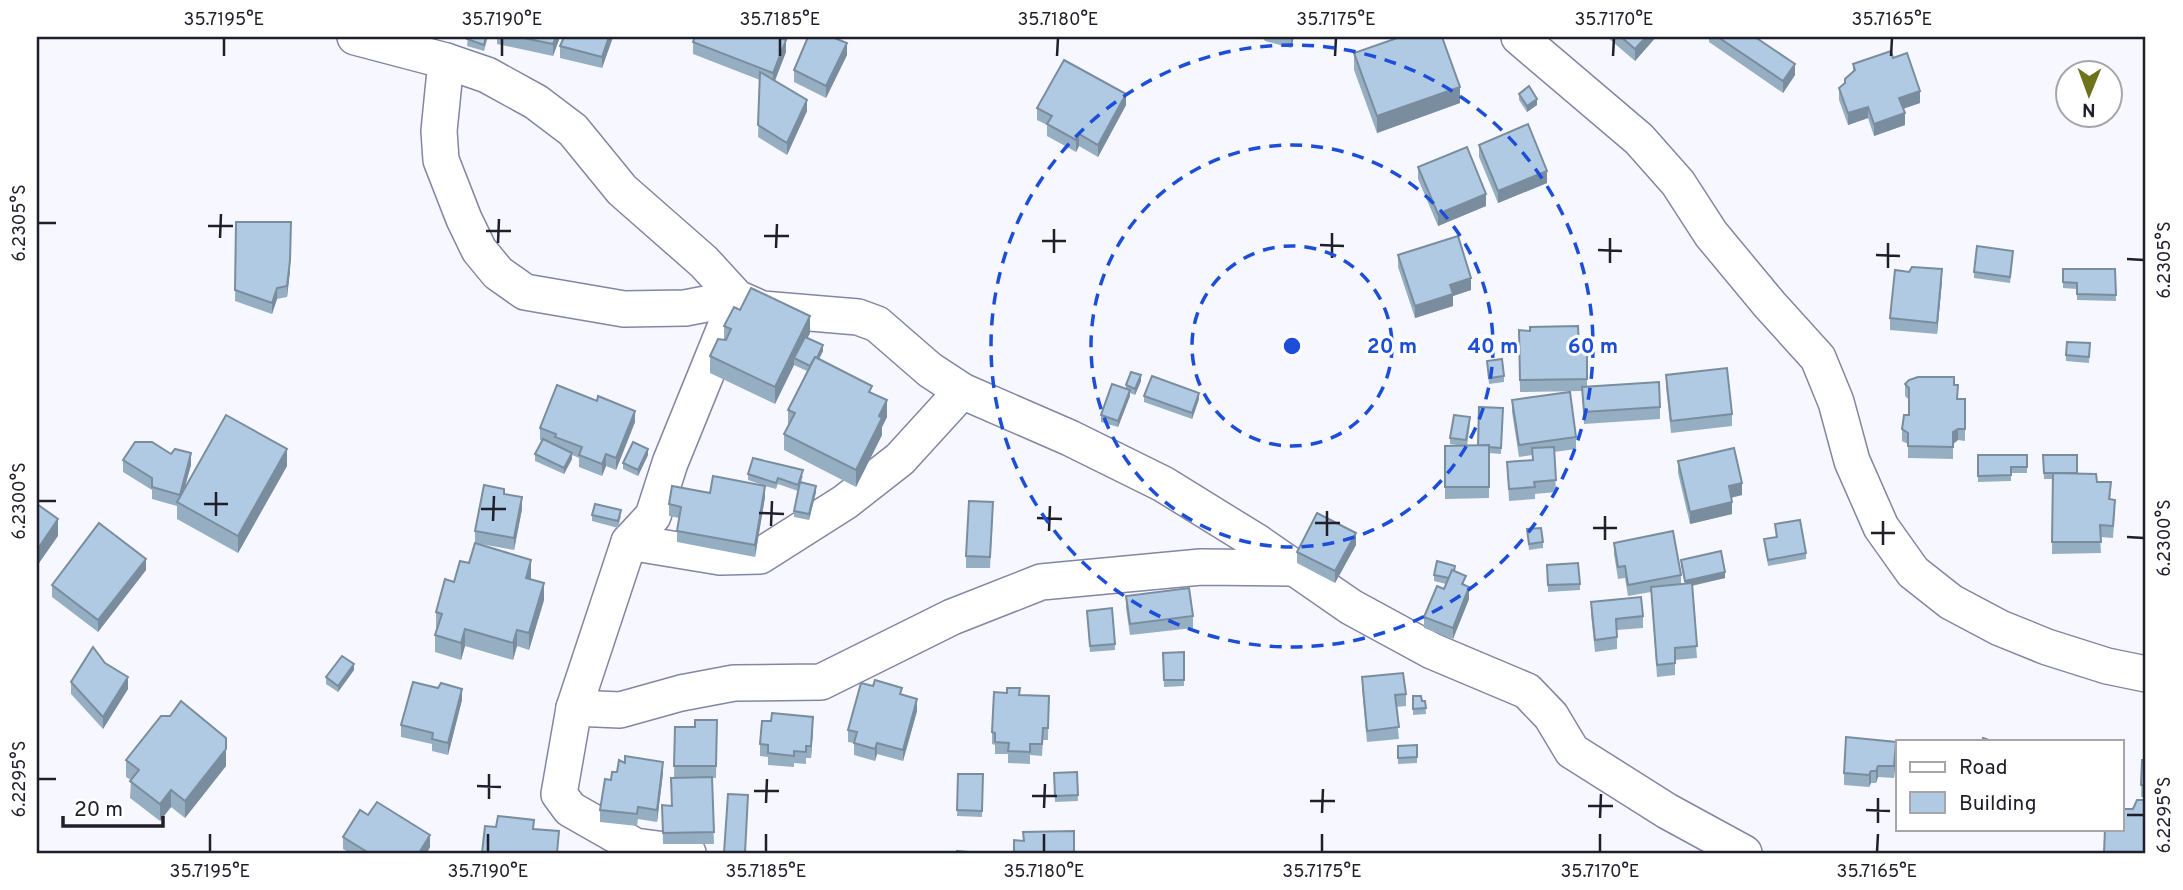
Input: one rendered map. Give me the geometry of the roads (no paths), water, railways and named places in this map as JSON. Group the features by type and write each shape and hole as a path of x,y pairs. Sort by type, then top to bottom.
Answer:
{"street":[{"path":"355,37 446,61 487,75 536,102 573,130 622,190 704,262 737,298 762,309 858,317 877,324 930,370 962,391 1070,438 1163,484 1257,542 1351,607 1432,651 1527,691 1551,716 1572,751 1667,811 1744,853"},
{"path":"1519,37 1639,139 1678,183 1736,264 1818,358 1836,402 1852,461 1881,527 1913,572 1951,602 2000,628 2047,648 2146,674"},
{"path":"446,61 439,131 441,160 479,250 498,273 525,292 624,309 684,308 737,298"},
{"path":"688,853 635,846 570,810 559,794 574,708 629,542 653,516 670,463 737,298"},
{"path":"629,542 720,557 760,556 845,502 900,459 962,391"},
{"path":"574,708 620,710 681,693 734,684 821,682 952,617 1041,582 1201,567 1294,568"}]}
